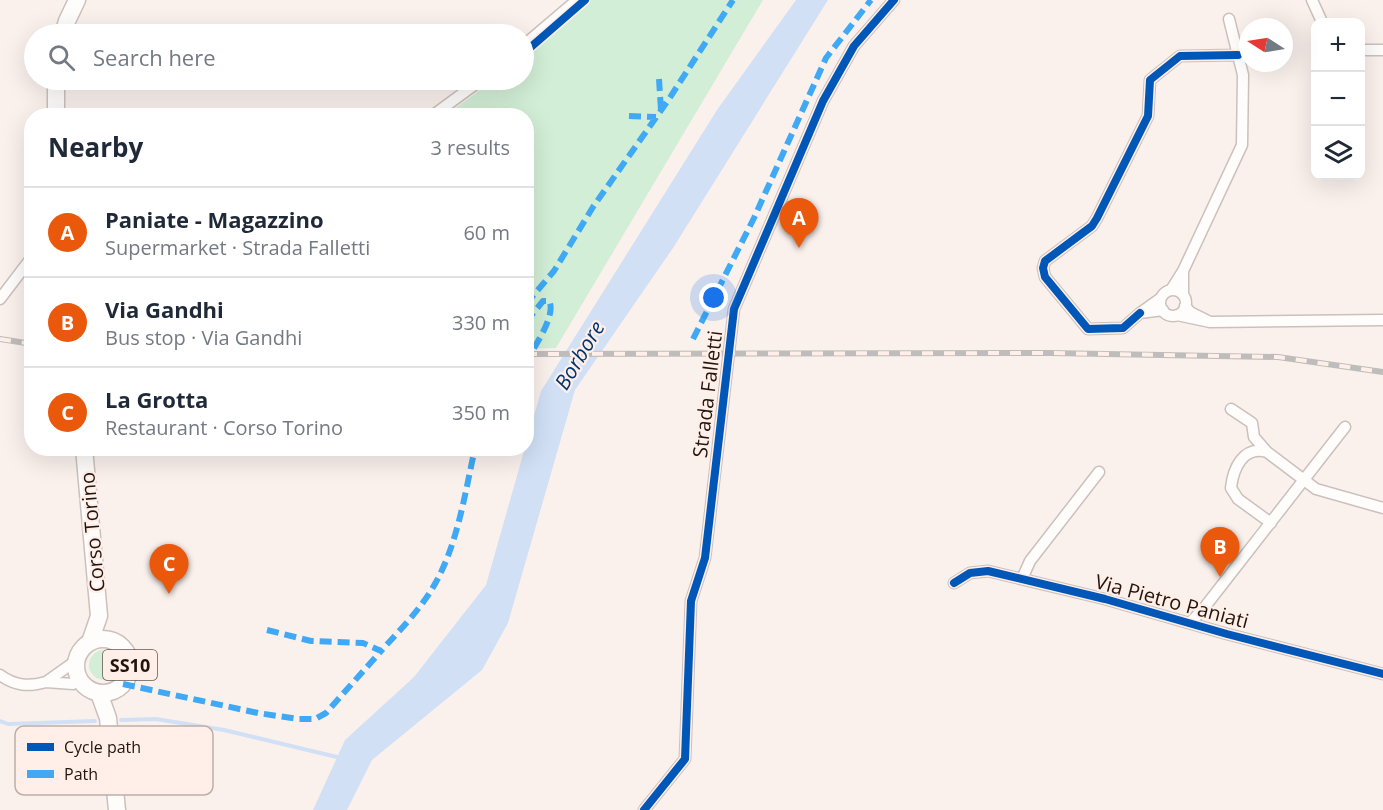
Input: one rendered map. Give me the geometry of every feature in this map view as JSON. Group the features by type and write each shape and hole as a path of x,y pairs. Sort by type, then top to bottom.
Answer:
{"main road":[{"path":"65,0 65,24"},
{"path":"67,24 77,0"},
{"path":"56,90 56,108"},
{"name":"Corso Torino","path":"85,456 99,616 112,640 122,646 129,661 127,677 112,699 108,718"},
{"name":"Corso Torino","path":"77,660 84,647 90,642 99,616"},
{"name":"SS10","path":"90,642 101,639 112,640"},
{"name":"SS10","path":"77,660 76,667 80,680 92,690 99,693 117,689"},
{"name":"Corso Torino","path":"99,693 109,726"},
{"name":"Corso Torino","path":"116,795 117,810"}],"street":[{"path":"534,37 577,0"},
{"name":"Strada Falletti","path":"644,810 685,759 691,601 705,558 734,309 823,101 854,46 894,0"},
{"path":"1312,0 1320,18"},
{"path":"1229,19 1238,55 1243,75 1242,145 1183,271 1171,290 1123,328 1088,329 1045,277 1042,268 1045,261 1092,226 1097,218 1148,116 1150,80 1180,56 1238,55"},
{"path":"1365,50 1383,50"},
{"path":"443,108 467,90"},
{"path":"0,299 24,268"},
{"path":"1183,271 1185,306 1190,312 1210,322"},
{"path":"1171,290 1183,295"},
{"path":"1161,298 1161,307 1169,315 1210,322 1383,320"},
{"path":"1177,315 1185,306"},
{"path":"1140,313 1163,310"},
{"path":"1231,409 1252,423 1254,437 1267,452 1316,489 1383,508"},
{"path":"1190,623 1305,481 1345,427"},
{"path":"1267,452 1260,450 1252,452 1239,460 1232,474 1231,488 1238,499 1271,523"},
{"path":"1022,579 1030,561 1099,472"},
{"name":"Via Pietro Paniati","path":"954,583 970,573 988,571 1105,598 1383,674"},
{"path":"46,682 77,660"},
{"path":"0,675 9,682 28,686 46,682 73,684 80,680"}],"green space":[{"path":"590,0 763,0 556,348 534,349 534,108 456,108 480,90 534,90 534,47"},
{"path":"104,650 115,654 119,665 115,676 104,680 93,676 89,665 93,654"}],"water":[{"name":"Borbore","path":"796,0 828,0 673,248 575,390 508,623 482,670 372,760 347,810 313,810 345,740 414,677 486,585 523,456 534,456 534,416 541,391 717,110"}],"waterway":[{"path":"121,720 156,719 199,726"},
{"path":"0,721 8,724 95,721"},
{"path":"213,728 341,758"}],"railway":[{"path":"0,339 24,343"},
{"path":"534,354 1050,353 1278,357 1383,372"}],"marked path":[{"path":"534,295 554,271 593,207 669,99 733,0"},
{"path":"693,339 754,218 826,58 871,0"},
{"path":"659,79 661,110"},
{"path":"629,116 656,117"},
{"path":"534,312 543,301 549,301 550,314 534,348"},
{"path":"267,630 311,641 363,643 381,651 424,601 444,567 460,517 473,456"},
{"path":"123,684 258,713 315,719 326,713 381,651"}],"cycle path":[{"path":"534,44 585,0"},
{"path":"644,810 685,759 691,601 705,558 734,309 823,101 854,46 894,0"},
{"path":"1140,313 1123,328 1088,329 1045,277 1043,268 1045,261 1092,226 1097,218 1148,116 1150,80 1180,56 1238,55"},
{"path":"954,583 970,573 988,571 1105,599 1227,634 1383,674"}],"place":[{"name":"Paniate - Magazzino","path":"799,248"},
{"name":"Via Gandhi","path":"1220,577"},
{"name":"La Grotta","path":"169,594"}]}
